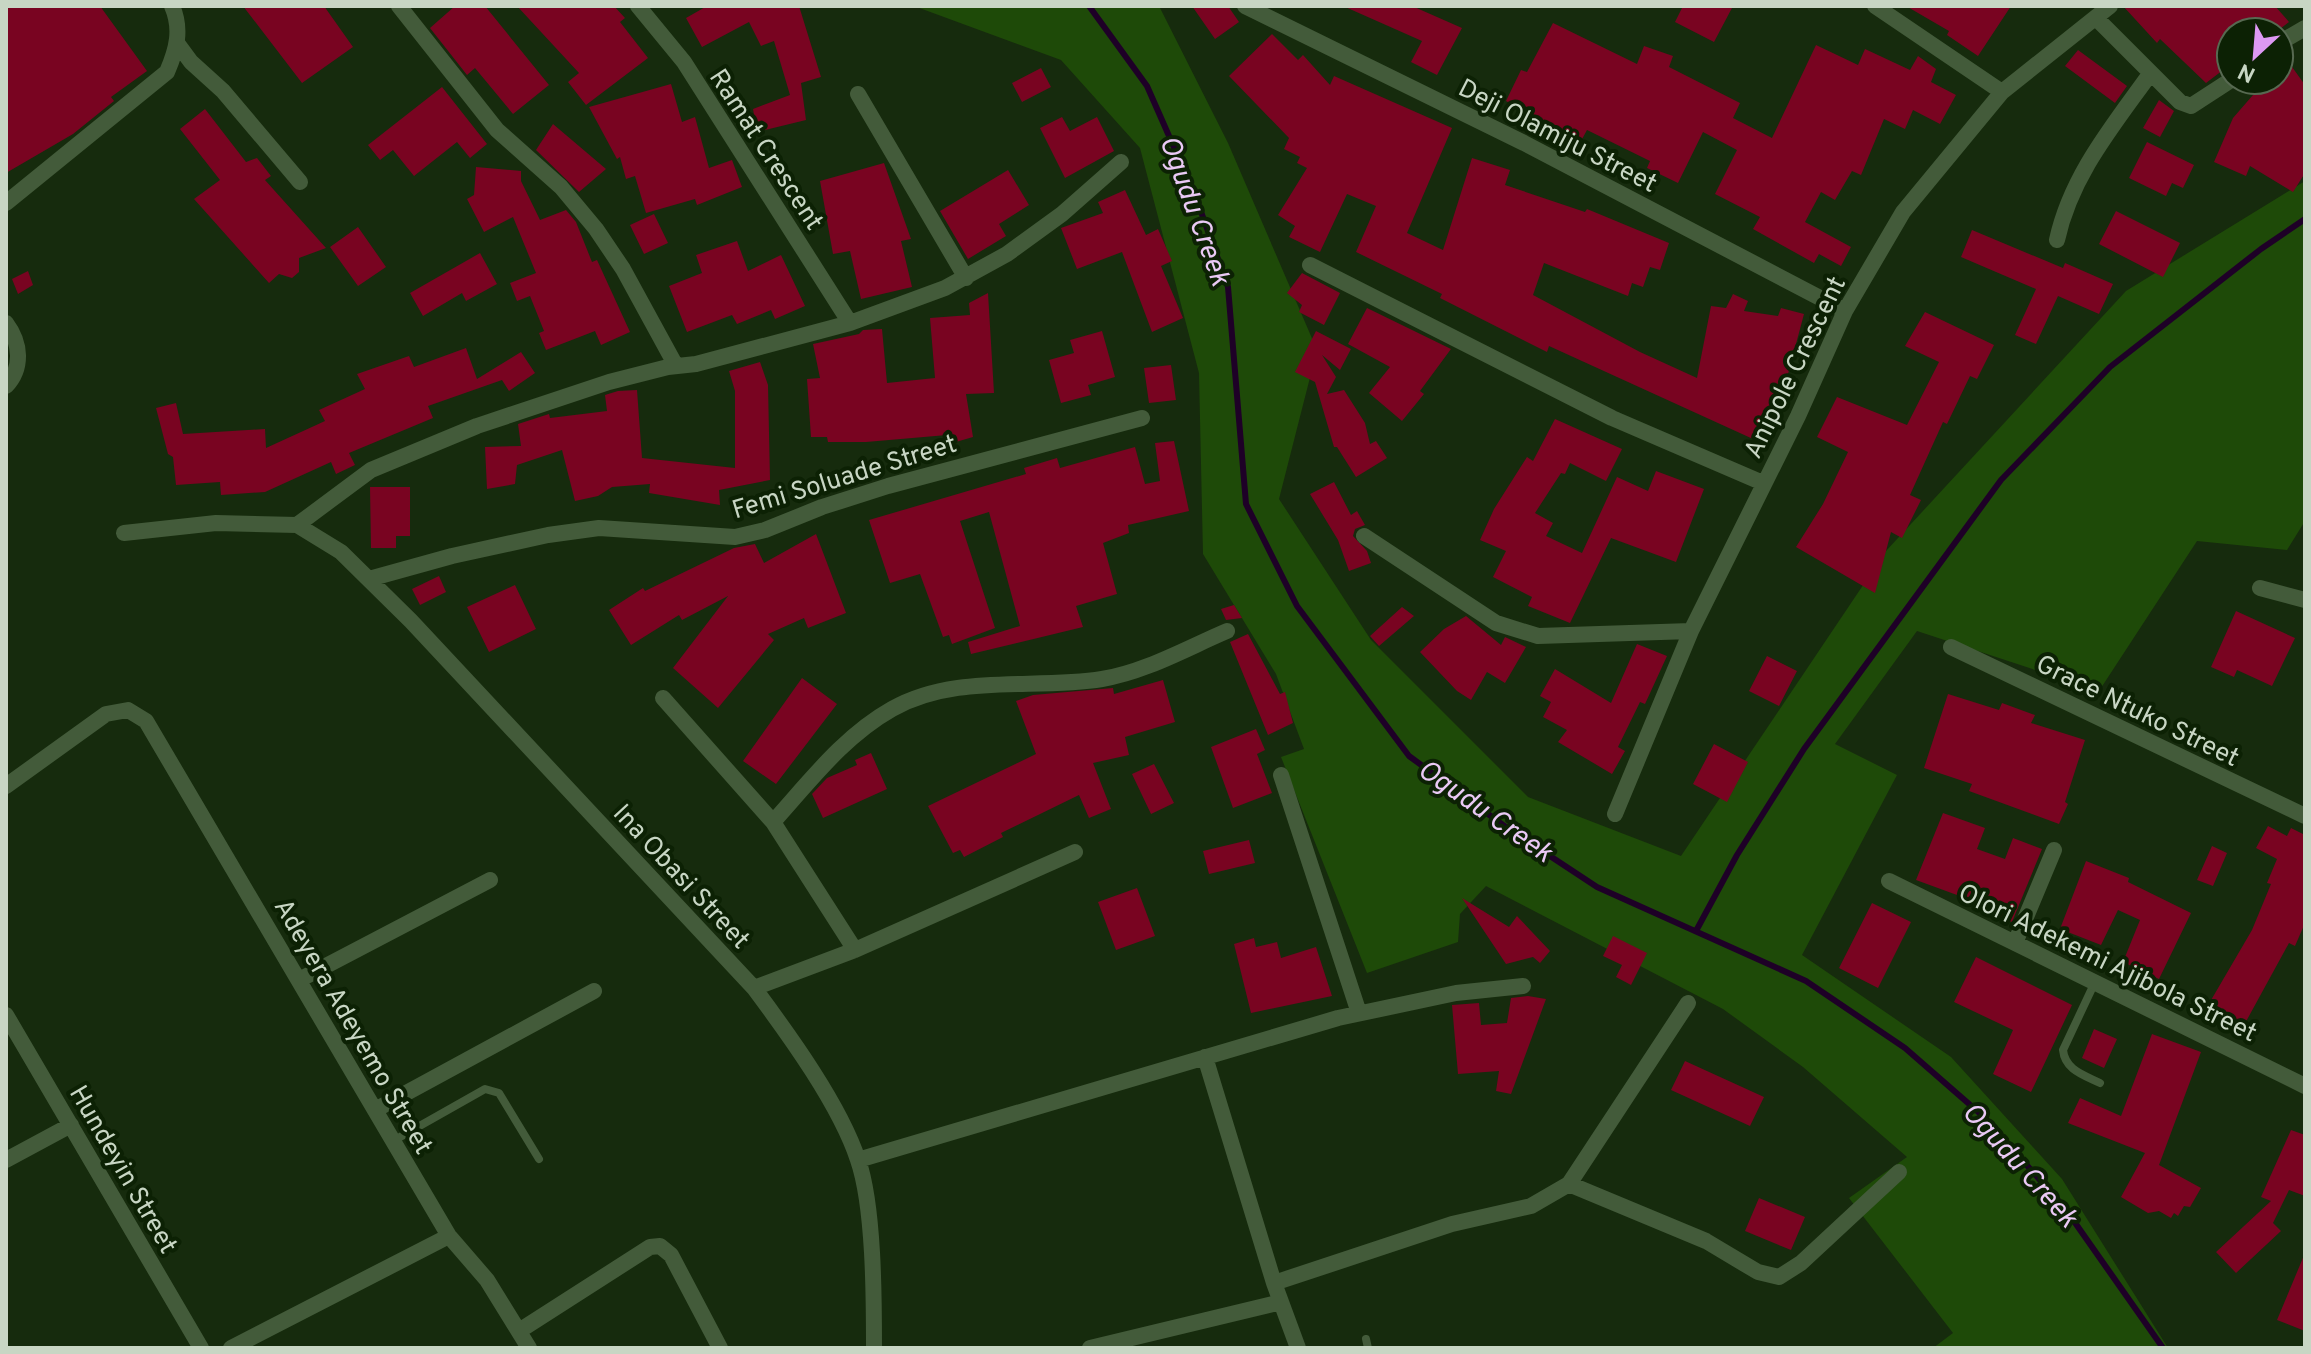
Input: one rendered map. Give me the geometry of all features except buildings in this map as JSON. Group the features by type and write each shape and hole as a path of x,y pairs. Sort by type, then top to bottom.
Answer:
{"street":[{"path":"6,203 167,72 177,43 178,19 172,6"},
{"path":"399,6 497,130 561,187 596,229 676,366"},
{"name":"Ramat Crescent","path":"638,6 684,62 850,323"},
{"name":"Deji Olamiju Street","path":"1245,6 1524,143 1845,311"},
{"path":"1875,6 2002,92"},
{"name":"Anipole Crescent","path":"1615,814 1691,631 1798,416 1845,311 1903,212 2002,92 2110,6"},
{"path":"2097,19 2180,102 2191,106 2215,90"},
{"path":"177,43 223,91 300,182"},
{"path":"2057,240 2065,204 2084,167 2150,74"},
{"path":"858,94 966,278"},
{"path":"124,533 216,523 297,525 371,470 556,398 676,366 723,358 850,323 966,278 1007,254 1062,214 1121,162"},
{"path":"1310,265 1612,418 1763,483"},
{"path":"6,323 14,333 18,366 6,386"},
{"name":"Femi Soluade Street","path":"369,579 452,556 548,535 599,528 735,537 765,530 822,507 888,486 1142,418"},
{"name":"Ina Obasi Street","path":"297,525 341,552 369,579 754,988 795,1044 858,1160 871,1259 874,1348"},
{"path":"1364,536 1496,623 1538,636 1691,631"},
{"path":"2260,588 2305,600"},
{"path":"773,822 838,749 895,707 973,686 1102,679 1136,670 1227,631"},
{"name":"Grace Ntuko Street","path":"1951,647 2305,816"},
{"path":"663,698 773,822 799,857 855,950"},
{"name":"Adeyera Adeyemo Street","path":"6,786 106,714 128,710 146,721 449,1236 487,1280 529,1348"},
{"path":"1281,775 1359,1013"},
{"path":"2015,943 2054,850"},
{"path":"754,988 855,950 1075,852"},
{"path":"299,980 490,880"},
{"name":"Olori Adekemi Ajibola Street","path":"1889,881 2305,1086"},
{"path":"858,1160 1359,1013 1456,993 1523,986"},
{"path":"375,1110 594,991"},
{"path":"1274,1283 1452,1224 1531,1206 1569,1184 1688,1003"},
{"name":"Hundeyin Street","path":"6,1015 201,1348"},
{"path":"1205,1057 1274,1283 1298,1348"},
{"path":"6,1160 71,1125"},
{"path":"1569,1184 1706,1241 1758,1272 1779,1277 1801,1263 1899,1172"},
{"path":"231,1348 449,1236"},
{"path":"519,1331 650,1247 660,1246 671,1255 720,1348"},
{"path":"1090,1348 1281,1302"}],"lane":[{"path":"2095,982 2063,1050 2064,1060 2072,1069 2100,1083"},
{"path":"393,1141 485,1089 493,1089 499,1093 539,1159"}],"green space":[{"path":"914,6 1159,6 1228,143 1317,350 1279,499 1371,640 1528,797 1681,856 1886,551 2126,291 2305,181 2305,521 2287,550 2197,541 2099,691 1917,631 1835,744 1897,775 1802,955 1951,1057 2062,1179 2168,1348 1933,1348 1953,1333 1849,1198 1907,1157 1803,1067 1723,1009 1486,886 1460,914 1458,942 1367,973 1281,757 1304,749 1276,674 1203,554 1199,373 1140,148 1061,60"}],"waterway":[{"name":"Ogudu Creek","path":"1089,6 1147,86 1195,195 1228,287 1246,504 1297,606 1409,756 1503,825 1597,887 1806,981 1905,1048 1984,1117 2064,1207 2163,1348"},
{"path":"1696,931 1737,855 1804,749 2001,480 2110,367 2261,249 2305,219"}]}
